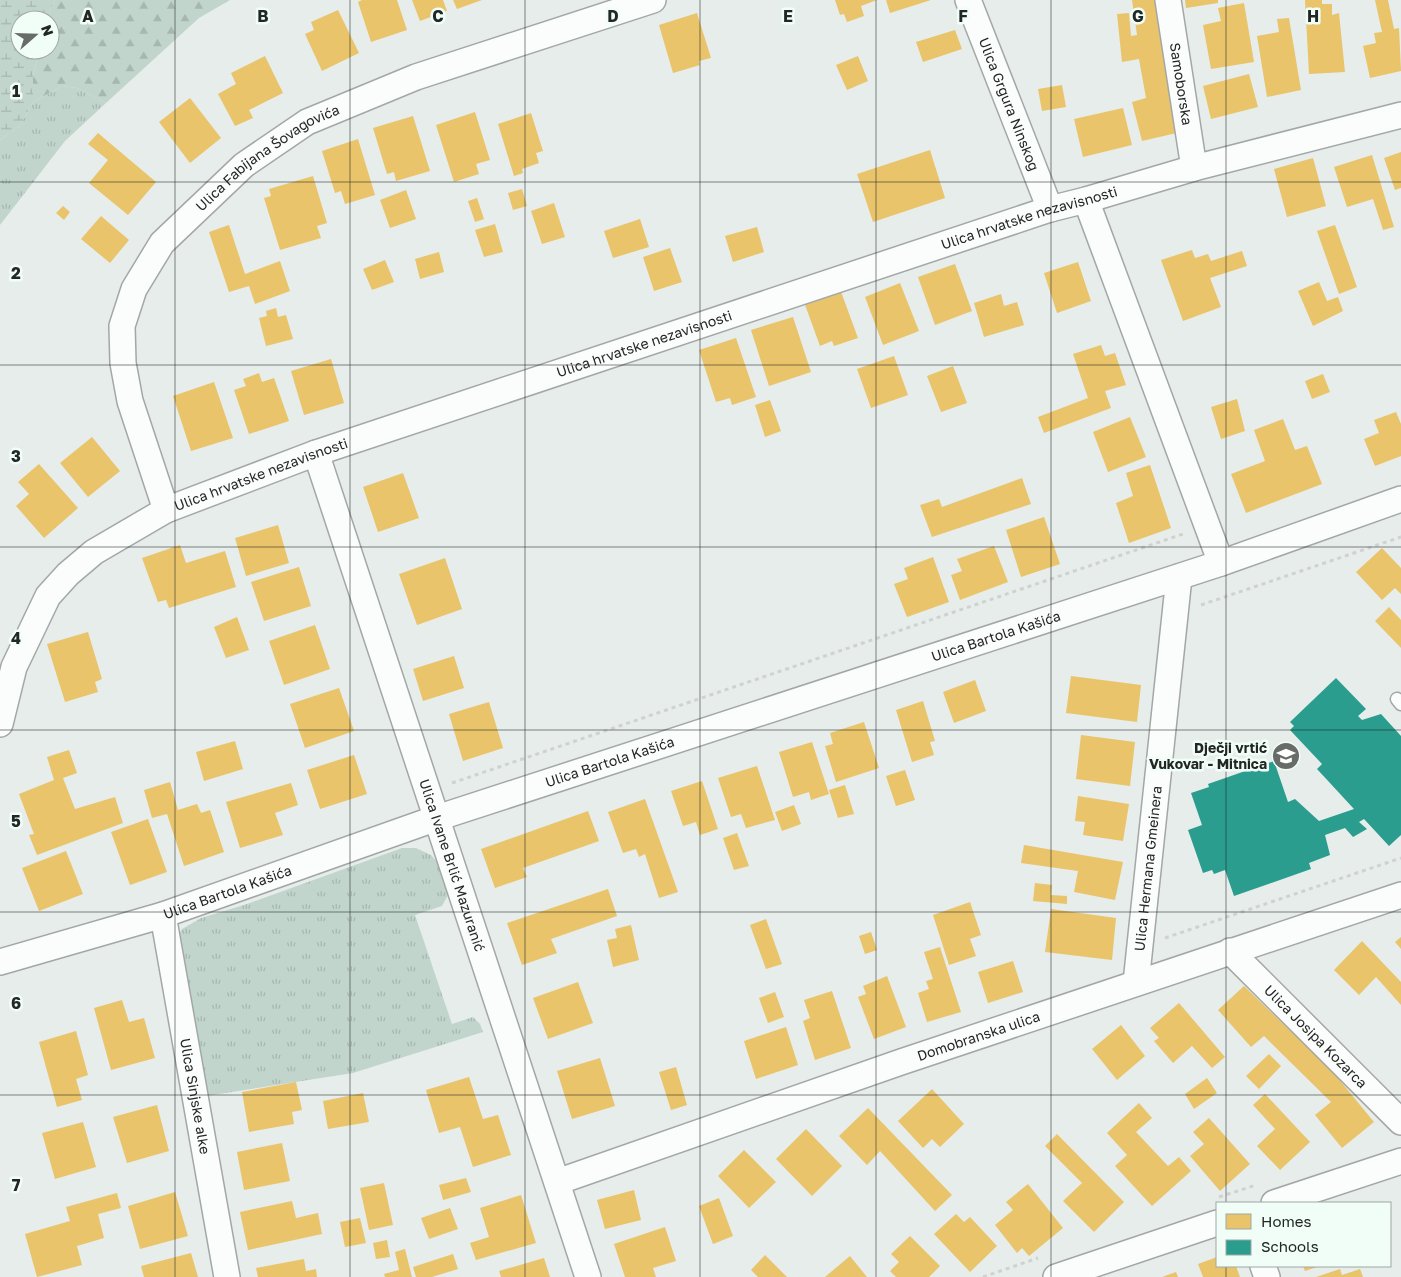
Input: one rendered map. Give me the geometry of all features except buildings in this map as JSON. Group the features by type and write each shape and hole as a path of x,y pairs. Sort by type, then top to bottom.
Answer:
{"street":[{"name":"Ulica Fabijana Šovagovića","path":"166,510 130,401 123,362 122,326 134,289 162,243 244,165 307,122 416,77 653,0"},
{"name":"Ulica Grgura Ninskog","path":"968,0 1050,209"},
{"name":"Samoborska","path":"1168,0 1194,168"},
{"name":"Ulica hrvatske nezavisnosti","path":"0,724 14,668 48,596 68,574 94,552 166,510 316,452 1050,209 1194,168 1401,115"},
{"path":"1086,200 1221,563"},
{"name":"Ulica Ivane Brlić Mazuranić","path":"316,452 588,1277"},
{"name":"Ulica Bartola Kašića","path":"0,962 164,915 437,818 1179,577 1401,499"},
{"name":"Ulica Hermana Gmeinera","path":"1136,983 1179,577"},
{"name":"Domobranska ulica","path":"557,1182 1401,894"},
{"name":"Ulica Sinjske alke","path":"164,915 227,1277"},
{"name":"Ulica Josipa Kozarca","path":"1230,951 1401,1122"},
{"path":"1277,1202 1401,1160"},
{"path":"1056,1277 1216,1222"}],"path":[{"path":"1175,614 1401,537"}],"green space":[{"path":"0,0 55,0 50,10 10,10 10,60 37,60 33,78 33,102 20,126 0,140"},
{"path":"55,0 230,0 199,18 106,103 77,88 62,86 33,102 33,78 37,60 60,60 60,10 50,10"},
{"path":"62,86 77,88 106,103 65,141 0,225 0,140 20,126 33,102"},
{"path":"402,848 416,848 431,855 439,864 446,879 448,895 442,906 415,915 452,1024 473,1017 480,1024 483,1032 353,1073 200,1097 176,940 182,929 201,918 244,905"}],"place":[{"name":"Dječji vrtić Vukovar - Mitnica","path":"1286,756"}]}
